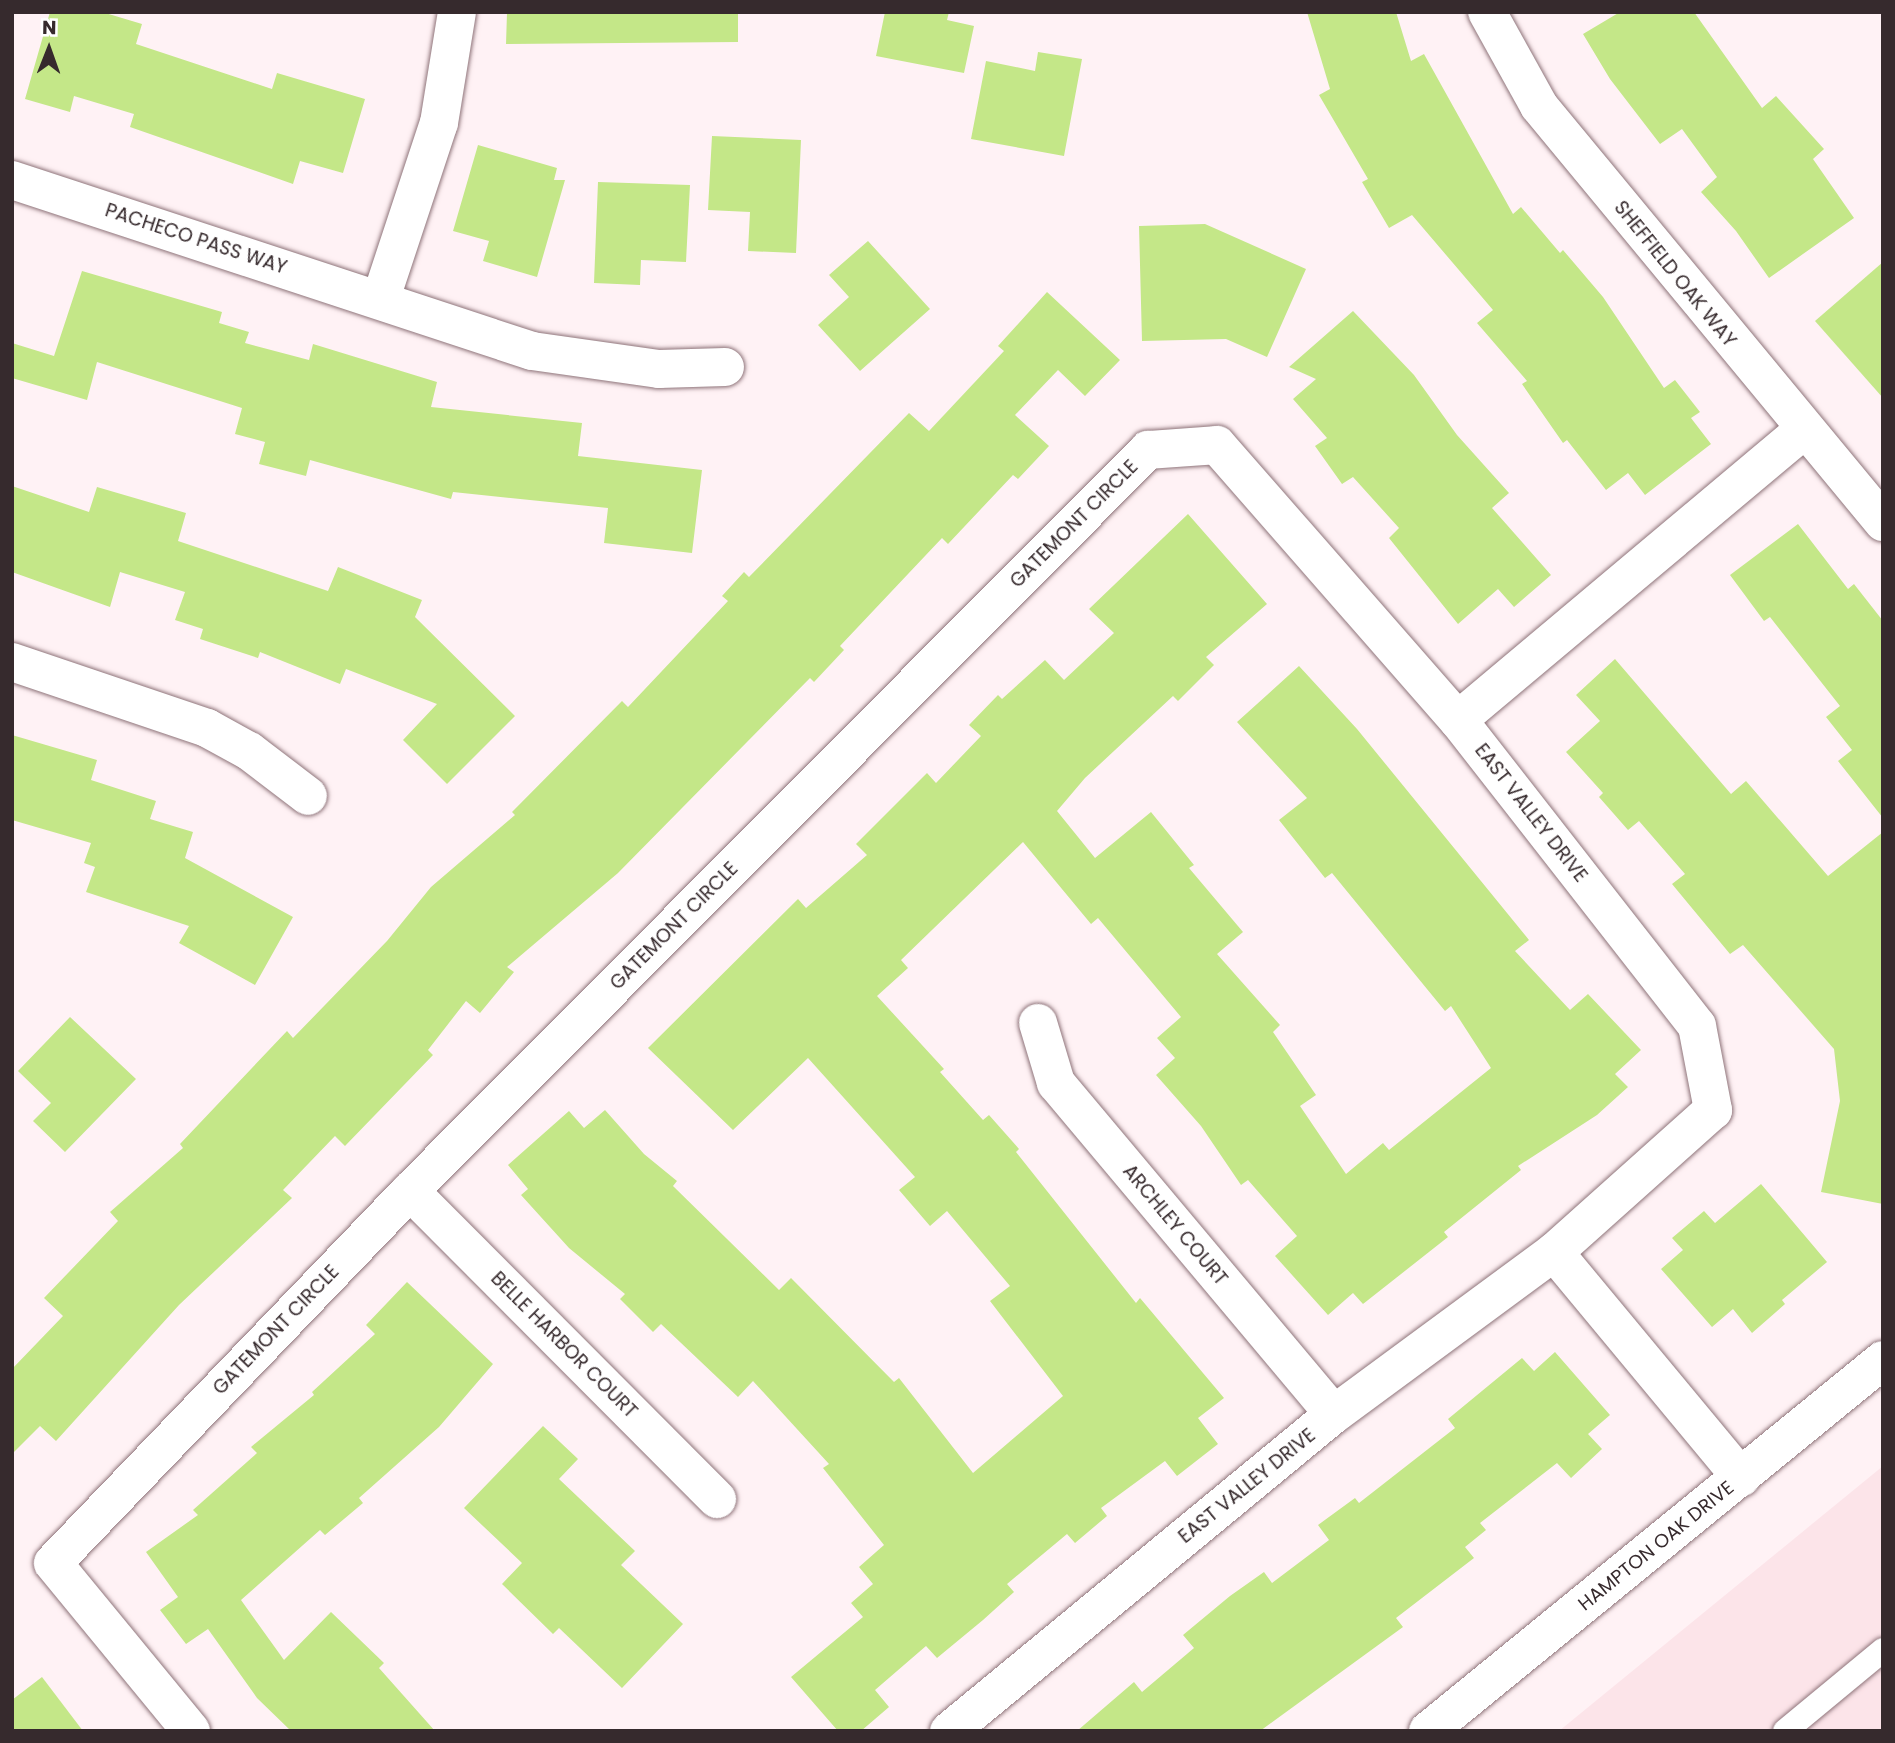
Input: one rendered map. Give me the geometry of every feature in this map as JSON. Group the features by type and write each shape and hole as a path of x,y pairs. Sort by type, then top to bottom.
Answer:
{"street":[{"path":"380,298 439,123 457,12"},
{"name":"SHEFFIELD OAK WAY","path":"1487,12 1539,106 1803,430 1883,522"},
{"name":"PACHECO PASS WAY","path":"12,180 380,298 491,339 574,360 659,369 725,367"},
{"path":"1458,720 1803,430"},
{"name":"GATEMONT CIRCLE","path":"191,1731 53,1563 410,1191 1148,450 1217,445 1458,720"},
{"path":"12,662 207,728 249,751 308,796"},
{"name":"EAST VALLEY DRIVE","path":"949,1731 1334,1414 1554,1252 1713,1110 1697,1026 1458,720"},
{"name":"ARCHLEY COURT","path":"1038,1023 1056,1083 1334,1414"},
{"name":"BELLE HARBOR COURT","path":"410,1191 717,1499"},
{"path":"1554,1252 1741,1477"},
{"name":"HAMPTON OAK DRIVE","path":"1428,1731 1883,1360"}],"lane":[{"path":"1785,1731 1883,1650"}],"shaded area":[{"path":"1883,1466 1883,1731 1559,1731"}],"building":[{"path":"50,12 102,12 142,24 136,44 272,89 277,73 365,99 343,173 300,161 293,184 130,127 134,114 74,96 70,112 25,99"},
{"path":"507,12 738,12 738,42 506,44"},
{"path":"885,12 949,12 947,20 974,26 964,73 876,56"},
{"path":"1307,12 1396,12 1411,61 1424,54 1513,214 1521,207 1560,253 1563,250 1603,297 1664,388 1675,380 1700,412 1691,418 1711,444 1645,495 1628,473 1606,490 1567,440 1563,443 1522,384 1527,381 1477,323 1493,310 1412,215 1389,228 1362,182 1368,179 1319,95 1330,89"},
{"path":"1620,12 1694,12 1762,108 1776,96 1824,149 1813,159 1854,218 1769,278 1736,231 1701,192 1717,177 1682,129 1660,144 1610,79 1583,34"},
{"path":"1038,52 1082,59 1064,156 971,139 986,61 1035,71"},
{"path":"712,136 801,140 796,253 748,251 750,212 708,210"},
{"path":"478,145 557,168 554,180 565,180 537,277 483,261 489,241 453,231"},
{"path":"598,182 690,185 686,262 641,260 640,285 594,283"},
{"path":"1205,224 1306,269 1267,357 1226,339 1142,341 1139,226"},
{"path":"868,241 930,309 860,371 818,325 849,297 829,275"},
{"path":"1883,262 1883,398 1815,321"},
{"path":"82,271 222,312 219,323 249,332 245,343 309,360 313,344 437,382 431,407 582,423 578,456 702,470 692,553 604,543 608,508 453,492 451,499 310,460 306,476 259,464 265,442 235,434 242,408 97,362 87,400 12,378 12,343 54,356"},
{"path":"1047,292 1120,360 1085,396 1058,370 1015,415 1049,446 1018,479 1013,475 948,544 942,538 840,646 844,650 814,682 810,678 618,873 507,967 514,972 480,1013 466,1001 428,1050 433,1055 345,1146 335,1136 283,1190 292,1198 179,1305 56,1441 40,1426 12,1454 12,1369 63,1316 44,1298 118,1221 110,1212 183,1148 180,1144 287,1031 293,1038 387,941 431,887 515,815 512,812 622,701 628,707 728,601 722,596 744,572 749,577 909,413 929,431 1004,351 998,346"},
{"path":"1353,311 1414,375 1457,435 1509,493 1492,508 1551,575 1514,607 1498,589 1458,624 1389,538 1399,528 1353,477 1342,484 1315,446 1327,438 1293,399 1316,379 1289,367"},
{"path":"12,486 89,512 97,487 186,513 178,541 328,591 338,567 422,600 415,617 515,716 447,784 403,740 437,704 346,669 340,684 260,652 258,658 200,639 203,629 175,620 185,592 120,572 110,607 12,572"},
{"path":"1188,514 1267,604 1206,657 1214,665 1178,701 1173,696 1085,778 1057,811 1095,858 1151,812 1194,865 1189,868 1243,932 1217,954 1280,1025 1273,1032 1316,1095 1300,1106 1346,1174 1383,1143 1389,1150 1491,1068 1451,1006 1445,1011 1332,873 1325,878 1279,820 1307,798 1237,722 1299,666 1357,729 1529,940 1515,951 1570,1010 1588,994 1641,1050 1615,1074 1628,1087 1597,1115 1518,1166 1521,1170 1444,1232 1448,1237 1363,1304 1353,1293 1328,1315 1275,1256 1297,1236 1248,1180 1241,1185 1201,1126 1156,1075 1175,1058 1157,1038 1181,1017 1098,918 1091,924 1023,842 901,960 908,968 877,996 944,1069 940,1072 983,1120 989,1115 1019,1149 1016,1152 1136,1303 1140,1298 1224,1398 1198,1418 1218,1444 1177,1476 1165,1461 1101,1508 1107,1516 1075,1543 1067,1534 1007,1584 1014,1592 937,1658 926,1646 875,1690 889,1707 861,1731 838,1731 791,1677 863,1617 851,1603 873,1584 859,1567 884,1545 823,1468 829,1464 753,1381 738,1397 661,1324 653,1332 620,1299 625,1294 569,1248 521,1195 528,1189 508,1165 569,1111 584,1128 605,1110 644,1154 677,1181 673,1186 779,1290 791,1278 894,1382 899,1378 973,1473 1063,1396 990,1301 1010,1286 947,1211 930,1226 899,1190 915,1177 808,1058 733,1130 648,1048 798,899 806,908 867,855 856,844 927,773 936,783 981,736 969,725 998,695 1002,699 1045,660 1064,680 1114,633 1089,609"},
{"path":"1798,524 1848,589 1854,584 1883,621 1883,818 1838,761 1852,750 1826,717 1840,706 1770,617 1764,621 1730,575"},
{"path":"1615,659 1731,794 1746,781 1828,876 1883,832 1883,1204 1821,1192 1840,1101 1834,1049 1743,945 1730,954 1672,884 1685,874 1639,821 1628,830 1599,797 1603,793 1566,752 1600,721 1576,695"},
{"path":"12,735 97,760 91,780 156,801 150,819 193,832 185,858 293,917 255,985 179,943 189,926 86,892 95,867 84,863 91,843 12,820"},
{"path":"70,1017 136,1079 65,1152 33,1121 51,1103 18,1071"},
{"path":"1761,1184 1827,1262 1782,1300 1785,1304 1752,1333 1733,1309 1712,1327 1661,1269 1683,1250 1672,1238 1704,1211 1715,1223"},
{"path":"407,1282 493,1364 439,1427 359,1498 363,1503 325,1535 320,1530 241,1600 284,1660 331,1612 384,1663 379,1668 435,1731 291,1731 257,1698 208,1629 186,1644 160,1610 178,1597 146,1552 198,1515 193,1510 257,1453 251,1447 314,1395 312,1392 375,1334 366,1325"},
{"path":"1555,1352 1610,1415 1588,1434 1602,1449 1571,1478 1557,1463 1480,1523 1486,1530 1465,1547 1474,1558 1396,1618 1403,1627 1260,1731 1077,1731 1134,1682 1142,1692 1194,1648 1183,1635 1230,1596 1264,1572 1272,1583 1329,1540 1318,1525 1355,1498 1359,1503 1455,1428 1448,1419 1522,1358 1534,1371"},
{"path":"543,1426 578,1459 559,1479 635,1551 621,1565 683,1624 622,1688 559,1628 553,1634 502,1584 522,1563 464,1508"},
{"path":"42,1677 83,1731 12,1731 12,1700"}]}
